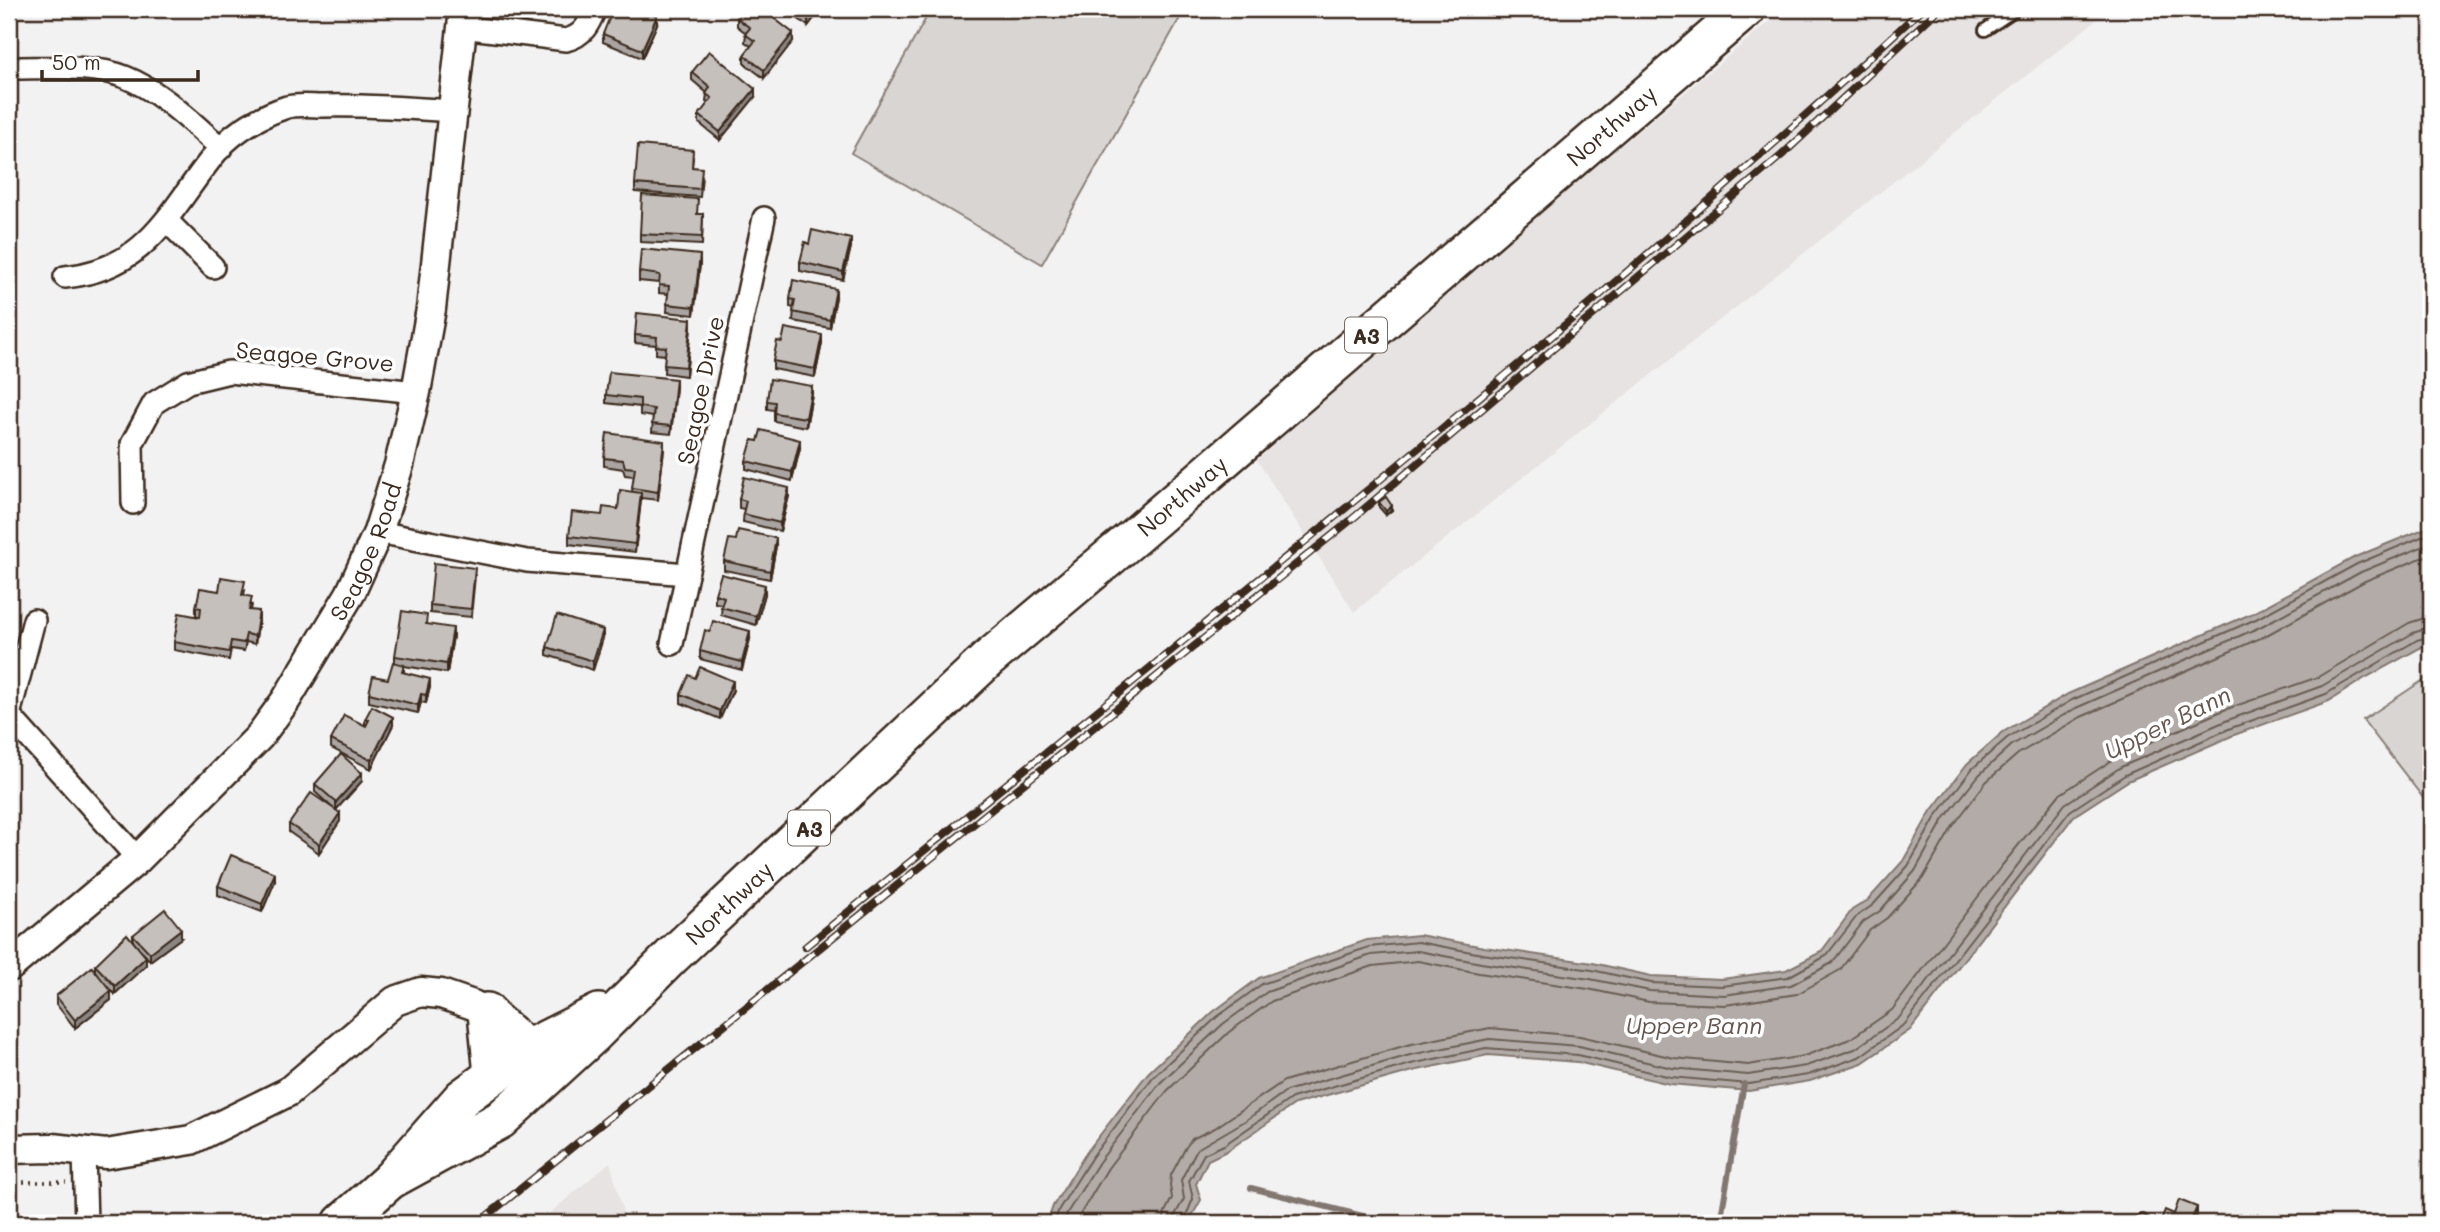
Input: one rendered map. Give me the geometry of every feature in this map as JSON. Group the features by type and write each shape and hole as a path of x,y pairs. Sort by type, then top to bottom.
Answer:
{"highway":[{"name":"Northway","path":"342,1223 390,1180 461,1098 493,1075 546,1058 620,1009 987,660 1135,536 1745,9"},
{"path":"487,1012 493,1075"},
{"name":"Northway","path":"390,1180 500,1120 546,1058"}],"main road":[{"name":"Seagoe Road","path":"9,967 138,859 258,737 286,700 350,594 378,532 399,466 416,392 430,309 463,18"},
{"path":"9,1149 52,1148 106,1154 191,1140 288,1092 395,1001 421,992 441,994 497,1017 546,1058"}],"street":[{"path":"463,18 566,40 584,31 595,9"},
{"path":"18,68 81,69 124,76 161,97 221,148"},
{"path":"65,277 90,275 114,264 146,243 167,221 221,148 255,120 290,106 349,105 453,111"},
{"name":"Seagoe Drive","path":"672,644 764,218"},
{"path":"167,221 213,267"},
{"name":"Seagoe Grove","path":"133,503 132,444 154,403 188,382 229,372 416,392"},
{"path":"378,532 527,561 687,574"},
{"path":"34,620 9,715 138,859"},
{"path":"84,1152 86,1223"}],"lane":[{"path":"1985,30 2016,9"}],"path":[{"path":"9,1182 85,1182"}],"shaded area":[{"path":"931,9 1185,9 1042,264 851,153"},
{"path":"1784,9 2110,9 1354,612 1257,460 1487,258"},
{"path":"2431,675 2431,808 2363,720"},
{"path":"610,1162 626,1223 538,1223"}],"water":[{"name":"Upper Bann","path":"2431,526 2431,642 2329,701 2234,735 2128,781 2074,816 1910,1030 1862,1063 1810,1081 1749,1091 1670,1084 1577,1062 1488,1055 1413,1071 1295,1104 1227,1151 1208,1160 1196,1184 1201,1200 1188,1223 1047,1223 1053,1206 1086,1153 1148,1073 1213,1012 1259,978 1367,940 1419,935 1593,963 1651,976 1722,979 1786,970 1821,952 1852,910 1868,900 1903,861 1931,811 1967,764 2003,732 2068,694 2253,613 2355,557"}],"building":[{"path":"613,9 639,9 657,16 642,50 603,34"},
{"path":"745,9 762,9 793,33 764,70 744,55 755,41 745,34 750,28 737,18"},
{"path":"795,9 814,9 808,18"},
{"path":"709,51 755,89 720,132 699,115 712,98 706,94 710,87 692,72"},
{"path":"638,145 693,150 692,167 702,168 700,189 635,184"},
{"path":"642,195 698,199 697,214 703,214 702,237 640,234"},
{"path":"812,230 851,239 843,272 800,262 805,242 809,244"},
{"path":"641,249 700,255 694,307 667,304 669,286 659,285 660,275 639,272"},
{"path":"793,280 836,289 830,320 793,312 795,300 790,299"},
{"path":"637,313 691,319 686,367 664,365 666,347 656,346 657,337 635,335"},
{"path":"785,328 822,335 815,369 773,361 777,341 782,342"},
{"path":"609,372 676,379 671,426 652,424 654,409 640,407 640,399 606,395"},
{"path":"770,379 812,386 806,418 774,413 775,402 767,401"},
{"path":"761,430 800,440 792,472 746,461 752,440 758,441"},
{"path":"607,433 664,441 658,492 632,488 635,468 625,467 623,460 604,458"},
{"path":"744,477 789,488 780,523 743,514 746,501 739,499"},
{"path":"620,490 641,493 635,544 569,536 572,512 602,515 603,507 618,509"},
{"path":"1386,497 1392,506 1386,511 1379,502"},
{"path":"738,530 776,538 770,571 724,561 729,539 736,540"},
{"path":"434,563 475,568 471,609 430,605"},
{"path":"721,574 765,585 756,616 721,607 724,597 715,594"},
{"path":"221,577 245,581 242,595 252,597 249,610 259,611 255,636 246,634 244,643 231,641 229,652 174,642 179,613 200,617 201,608 196,607 200,588 219,591"},
{"path":"402,611 427,615 426,624 453,628 447,664 395,656"},
{"path":"557,615 603,630 593,661 547,647"},
{"path":"713,621 750,631 742,662 700,651 705,630 710,632"},
{"path":"393,662 404,665 402,672 430,679 426,695 421,694 418,705 369,693 373,676 388,679"},
{"path":"700,667 733,681 720,711 681,694 689,675 695,678"},
{"path":"372,706 393,717 371,760 331,740 344,715 366,726 369,720 365,719"},
{"path":"341,754 362,773 336,802 315,784"},
{"path":"311,793 340,813 319,844 289,824"},
{"path":"231,855 275,873 262,904 218,886"},
{"path":"165,909 181,929 150,953 133,935"},
{"path":"127,934 146,957 115,986 95,965"},
{"path":"92,967 111,991 75,1020 56,996"},
{"path":"2179,1200 2197,1207 2191,1221 2195,1223 2160,1223 2165,1210 2174,1214"}],"waterway":[{"path":"1720,1223 1744,1084"},
{"path":"1251,1188 1391,1223"}],"railway":[{"path":"805,947 1230,603 1512,370 1787,132 1922,9"},
{"path":"478,1223 1351,520 1782,155 1939,9"}]}
